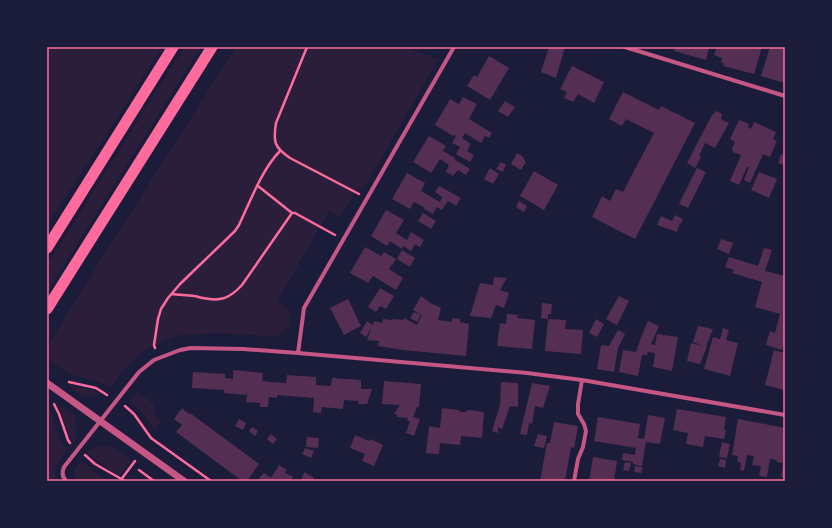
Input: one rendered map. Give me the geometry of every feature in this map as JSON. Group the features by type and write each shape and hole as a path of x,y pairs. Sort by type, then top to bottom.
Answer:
{"highway":[{"path":"47,248 173,47"},
{"path":"47,309 212,47"}],"street":[{"path":"298,353 304,308 454,47"},
{"path":"625,47 785,96"},
{"path":"66,481 63,474 64,467 139,372 159,357 191,348 244,349 298,353 527,373 582,380 785,415"},
{"path":"574,481 578,459 583,447 586,431 578,414 582,380"},
{"path":"47,383 184,481"}],"path":[{"path":"307,47 276,123 274,134 276,144 280,151 290,158 367,198"},
{"path":"159,357 154,345 161,309 180,284 235,231 269,165 280,151"},
{"path":"258,186 292,213 295,213 344,240"},
{"path":"172,294 195,296 209,300 229,297 242,285 292,213"},
{"path":"65,380 96,388 129,409 151,438 211,481"},
{"path":"139,470 154,481"},
{"path":"121,480 125,481"}],"shaded area":[{"path":"47,47 162,47 47,225"},
{"path":"184,47 201,47 47,292 47,265"},
{"path":"236,47 405,47 438,60 364,188 358,188 340,218 329,211 277,302 290,310 289,327 277,337 220,333 180,335 142,352 128,365 110,388 99,381 72,375 47,358 47,347 101,259"},
{"path":"71,385 101,394 84,397 70,387"},
{"path":"137,392 154,404 155,416 162,420 155,430 137,406 129,401"},
{"path":"60,405 75,417 77,437 74,443 67,431 59,407"},
{"path":"47,406 50,410 61,442 67,451 55,468 55,476 57,481 47,481"},
{"path":"111,446 131,460 119,475 86,453 94,448"},
{"path":"81,461 110,481 95,481 92,478 89,481 76,481 75,470"}],"building":[{"path":"549,47 565,47 556,78 541,72"},
{"path":"675,47 709,47 706,60 674,51"},
{"path":"717,47 762,47 754,74 723,66 724,63 721,63 722,58 714,55"},
{"path":"770,47 785,47 785,83 761,76"},
{"path":"489,56 509,68 490,100 467,86 474,75 477,77"},
{"path":"572,66 604,82 594,103 578,94 573,102 564,98 567,92 560,89"},
{"path":"623,92 659,110 661,106 695,123 635,239 592,217 602,196 610,201 616,189 623,192 654,133 626,119 622,126 609,119"},
{"path":"463,97 477,104 469,119 492,133 489,138 485,136 481,143 465,133 462,138 471,144 467,151 474,155 470,162 456,154 460,147 452,143 456,136 453,136 435,125 450,99 459,104"},
{"path":"505,101 515,107 508,117 498,111"},
{"path":"717,111 722,114 721,119 729,123 715,148 705,143 699,156 701,157 695,168 687,163 712,115"},
{"path":"739,120 749,124 748,127 751,129 754,122 776,132 773,139 777,141 770,157 763,154 750,183 744,180 749,167 747,167 739,185 730,181 741,155 733,152 732,149 735,142 730,139"},
{"path":"429,136 446,146 443,151 470,169 466,175 458,170 453,176 446,172 449,165 440,159 431,173 413,162"},
{"path":"517,153 522,156 526,162 521,170 511,164"},
{"path":"781,154 785,156 784,165 778,163"},
{"path":"501,162 506,165 503,172 496,169"},
{"path":"490,168 499,174 493,184 484,179"},
{"path":"697,168 706,172 688,208 679,204"},
{"path":"534,171 558,185 544,210 520,196"},
{"path":"759,172 777,179 769,198 751,190"},
{"path":"407,173 425,183 421,191 440,202 442,197 435,192 439,186 461,198 456,206 448,201 442,210 437,207 433,214 414,202 410,209 392,199"},
{"path":"519,201 527,206 524,212 516,207"},
{"path":"386,210 404,220 396,233 407,240 411,232 424,240 420,247 415,244 411,251 403,246 402,249 390,241 387,246 371,236"},
{"path":"423,213 436,221 431,229 418,221"},
{"path":"675,215 683,219 677,232 657,225 661,216 672,221"},
{"path":"721,239 733,243 729,254 717,249"},
{"path":"365,247 381,256 384,252 396,259 389,269 403,278 396,290 373,276 368,283 350,273"},
{"path":"764,248 772,250 765,271 785,276 785,341 782,350 766,345 770,331 775,333 780,314 755,307 762,282 732,273 734,270 725,267 729,257 758,266"},
{"path":"402,250 415,258 410,267 397,259"},
{"path":"494,277 507,278 500,290 509,293 504,308 496,305 491,318 470,316 480,283 493,285"},
{"path":"380,288 394,296 386,309 380,306 376,312 368,307"},
{"path":"421,296 441,308 438,320 452,322 452,318 460,319 460,322 469,324 466,356 378,346 379,341 367,340 372,327 366,337 360,333 367,321 373,325 374,321 382,323 383,319 403,320 404,318 417,325 422,315 413,310"},
{"path":"619,296 629,301 617,325 606,319"},
{"path":"348,299 361,326 344,335 330,308"},
{"path":"542,303 552,304 551,314 548,314 548,319 541,318"},
{"path":"414,312 421,315 417,322 410,318"},
{"path":"507,314 518,315 517,318 535,320 532,349 497,346 500,323 506,324"},
{"path":"548,319 566,320 565,329 583,330 581,354 545,351"},
{"path":"596,319 604,324 597,337 589,333"},
{"path":"648,321 659,326 651,344 655,345 657,334 678,337 672,371 653,367 655,353 648,352 647,355 642,355 638,376 619,372 623,350 636,352"},
{"path":"698,326 713,329 700,364 687,361 691,343 704,346 693,342"},
{"path":"723,328 729,330 726,340 738,343 730,376 704,369 713,337 720,339"},
{"path":"618,330 625,334 618,348 614,372 597,369 601,345 609,346"},
{"path":"774,350 785,353 784,390 765,385"},
{"path":"233,370 263,373 262,381 270,382 286,383 287,375 316,377 316,385 331,386 332,378 361,380 361,389 372,389 367,404 358,404 359,401 344,400 343,409 322,407 321,413 313,412 314,398 277,395 277,398 269,397 268,407 260,407 260,403 246,402 247,393 246,395 224,393 224,390 192,388 193,372 225,374 225,378 233,379"},
{"path":"384,381 421,384 419,407 417,407 413,417 420,419 414,436 406,433 410,421 407,421 408,418 397,417 397,414 394,414 400,405 382,404"},
{"path":"501,382 518,383 518,407 510,406 502,429 498,427 498,433 492,431 500,405"},
{"path":"532,383 550,386 543,408 535,406 532,424 529,423 527,435 520,434"},
{"path":"182,408 259,464 247,481 243,481 234,475 176,432 182,425 174,419"},
{"path":"442,408 459,410 460,412 466,412 468,410 484,412 482,438 461,436 460,445 440,443 439,454 426,453 429,426 440,428"},
{"path":"677,409 726,417 724,439 705,436 703,447 686,444 688,433 673,430"},
{"path":"648,415 665,418 660,444 646,442 642,466 633,464 633,462 622,460 623,453 635,455 636,448 594,441 598,417 640,424 638,438 644,439"},
{"path":"239,419 246,423 243,430 235,426"},
{"path":"738,419 785,428 785,477 781,477 783,463 770,459 767,477 759,476 761,466 752,465 754,456 747,455 744,471 740,470 741,463 737,462 738,456 732,455"},
{"path":"554,422 578,426 574,448 571,447 565,481 540,481 547,443 550,443"},
{"path":"252,427 258,431 255,436 249,431"},
{"path":"271,434 277,439 273,444 267,439"},
{"path":"538,434 547,436 544,448 534,446"},
{"path":"355,435 369,441 370,439 383,445 374,466 362,461 365,454 350,448"},
{"path":"307,437 319,438 318,448 306,447"},
{"path":"722,442 730,444 727,458 719,457"},
{"path":"305,448 314,451 311,458 302,454"},
{"path":"593,457 617,461 614,481 589,481"},
{"path":"720,459 726,460 725,468 718,466"},
{"path":"625,462 631,463 629,471 623,470"},
{"path":"279,465 287,470 285,473 293,477 291,481 261,481 262,480 259,478 264,473 271,478"},
{"path":"635,466 643,467 641,473 634,472"},
{"path":"304,472 314,478 312,481 301,481"}]}
